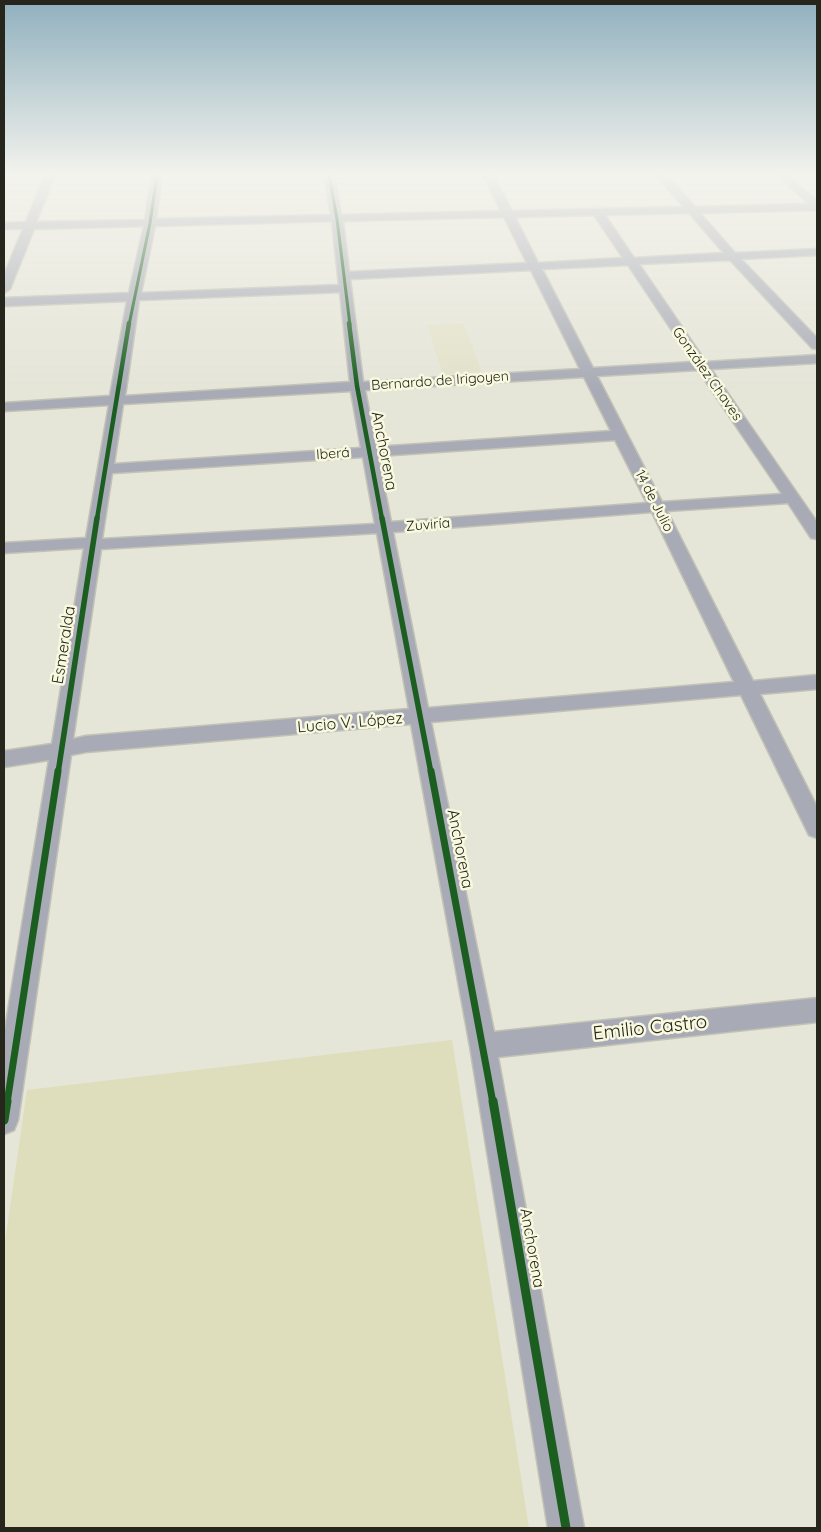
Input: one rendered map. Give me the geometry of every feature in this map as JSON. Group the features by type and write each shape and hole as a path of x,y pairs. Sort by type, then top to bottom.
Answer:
{"street":[{"path":"4,289 22,246"},
{"name":"Esmeralda","path":"4,1120 93,544 107,469 134,296 145,246"},
{"name":"Anchorena","path":"341,246 357,386 422,717 483,1046 566,1528"},
{"name":"14 de Julio","path":"525,246 748,688 817,829"},
{"name":"González Chaves","path":"620,246 816,532"},
{"path":"724,246 817,345"},
{"path":"4,302 134,296 535,267 734,258 817,252"},
{"name":"Bernardo de Irigoyen","path":"4,407 817,359"},
{"name":"Iberá","path":"107,469 618,434"},
{"name":"Zuviría","path":"4,548 73,543 120,544 384,528 793,498"},
{"name":"Lucio V. López","path":"4,759 33,756 86,744 817,682"},
{"name":"Emilio Castro","path":"483,1046 817,1010"}],"shaded area":[{"path":"463,323 482,372 443,375 427,325"},
{"path":"452,1040 529,1528 4,1528 4,1249 27,1090"}],"cycle path":[{"path":"4,1120 93,544 134,296 145,246"},
{"path":"340,246 357,386 483,1046 566,1528"}]}
